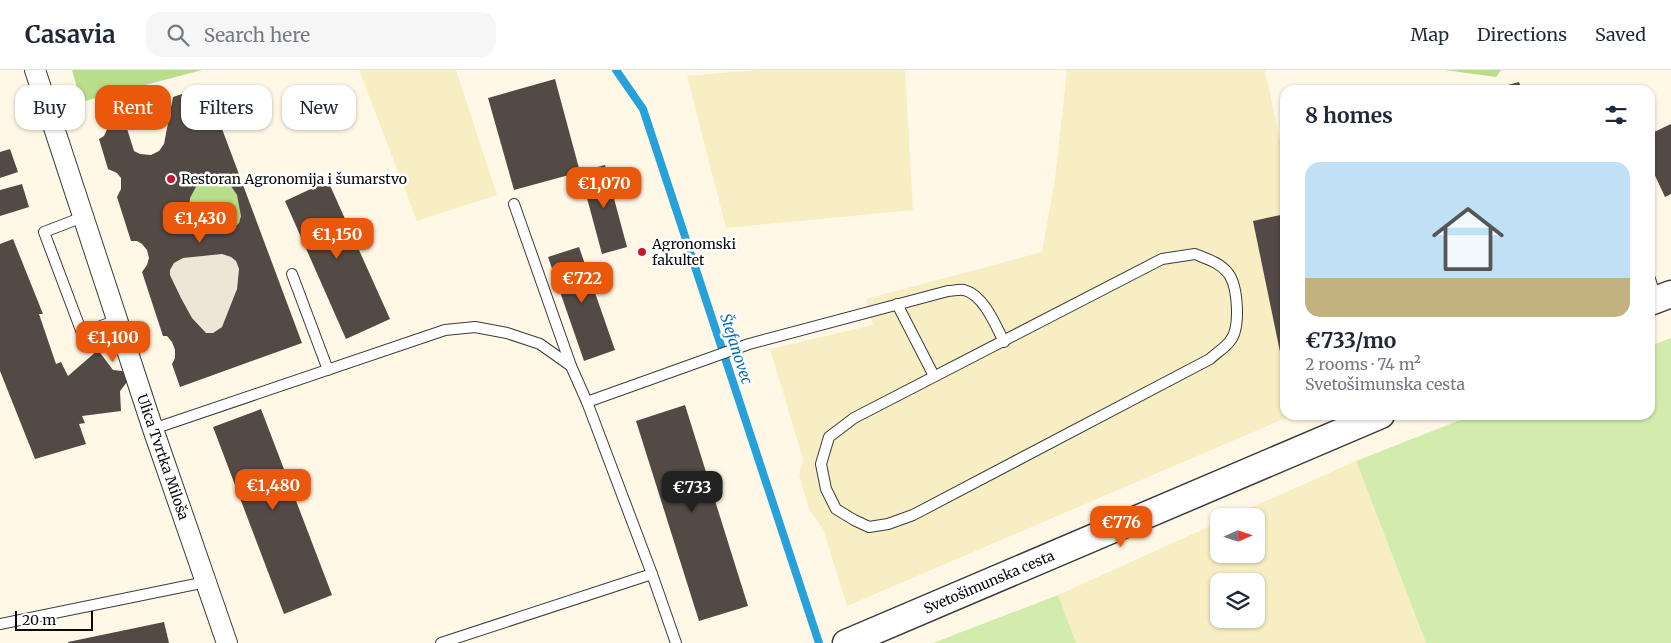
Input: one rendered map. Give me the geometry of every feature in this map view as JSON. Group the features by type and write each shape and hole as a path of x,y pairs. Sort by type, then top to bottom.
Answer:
{"street":[{"name":"Ulica Tvrtka Miloša","path":"35,70 153,429 227,643"},
{"name":"Svetošimunska cesta","path":"846,643 1369,420"}],"lane":[{"path":"514,204 571,366 587,402 676,643"},
{"path":"83,217 44,232 82,333 117,320"},
{"path":"1195,254 1214,261 1229,274 1235,290 1238,312 1232,340 1210,359 913,515 888,524 869,526 854,520 836,509 826,489 821,464 829,437 854,418 934,376 1162,260 1195,254"},
{"path":"292,274 328,370"},
{"path":"587,402 749,344 948,291 965,290 976,298 990,313 1004,342"},
{"path":"897,304 934,376"},
{"path":"153,429 445,330 475,327 507,333 540,344 571,366"},
{"path":"441,643 652,574"},
{"path":"0,624 206,582"}],"shaded area":[{"path":"359,70 456,70 497,195 417,221"},
{"path":"757,70 905,70 913,210 726,228 687,76"},
{"path":"1067,70 1265,70 1280,140 1281,420 847,606 823,529 809,509 799,475 803,459 770,349 873,325 866,299 1042,252 1055,179"},
{"path":"222,254 236,261 239,269 236,292 222,327 213,333 206,333 192,318 170,275 170,270 174,263 183,258"},
{"path":"1356,461 1426,643 1075,643 1058,595 1210,526 1210,563 1265,563 1265,508 1250,508"}],"green space":[{"path":"72,70 202,70 145,85 95,85 95,98 85,101 85,85 76,85"},
{"path":"1445,70 1501,70 1496,77"},
{"path":"215,177 229,183 235,191 241,208 239,223 232,228 219,230 200,228 194,223 190,212 189,202 194,188 203,180"},
{"path":"1671,338 1671,643 1426,643 1356,461 1460,420 1655,420 1655,344"},
{"path":"1058,595 1076,643 933,643"}],"building":[{"path":"555,79 580,172 514,190 488,98"},
{"path":"1519,82 1520,85 1508,85"},
{"path":"181,94 181,130 222,130 302,343 180,387 172,364 175,358 175,350 167,336 163,336 142,272 149,258 147,250 137,241 131,241 117,197 121,189 121,178 117,173 108,169 99,139 104,136 107,130 127,130 134,151 140,154 151,155 159,151 164,144 167,130 171,130 173,97","holes":["215,177 224,179 237,195 241,216 239,223 234,228 228,230 201,229 197,226 189,211 190,198 198,183 203,180","222,254 236,261 239,269 237,289 222,327 213,333 206,333 192,318 170,275 170,270 174,263 183,258"]},
{"path":"1671,124 1671,194 1665,197 1655,176 1655,132"},
{"path":"10,149 18,172 0,178 0,152"},
{"path":"605,165 627,247 602,254 580,172"},
{"path":"328,181 390,319 346,339 285,201"},
{"path":"22,184 29,207 0,216 0,190"},
{"path":"1280,215 1280,352 1253,221"},
{"path":"13,239 43,314 39,314 56,364 61,362 68,376 98,350 113,370 122,371 127,375 127,382 120,391 121,411 82,416 85,423 79,424 86,444 35,459 0,371 0,244"},
{"path":"579,247 615,350 584,361 548,257"},
{"path":"685,405 748,606 699,621 636,421"},
{"path":"261,409 332,595 284,614 213,427"},
{"path":"164,622 169,643 68,643 68,642"}],"waterway":[{"name":"Štefanovec","path":"616,70 643,109 819,643"}],"place":[{"name":"Restoran Agronomija i šumarstvo","path":"171,179"},
{"name":"Agronomski fakultet","path":"642,252"}]}
